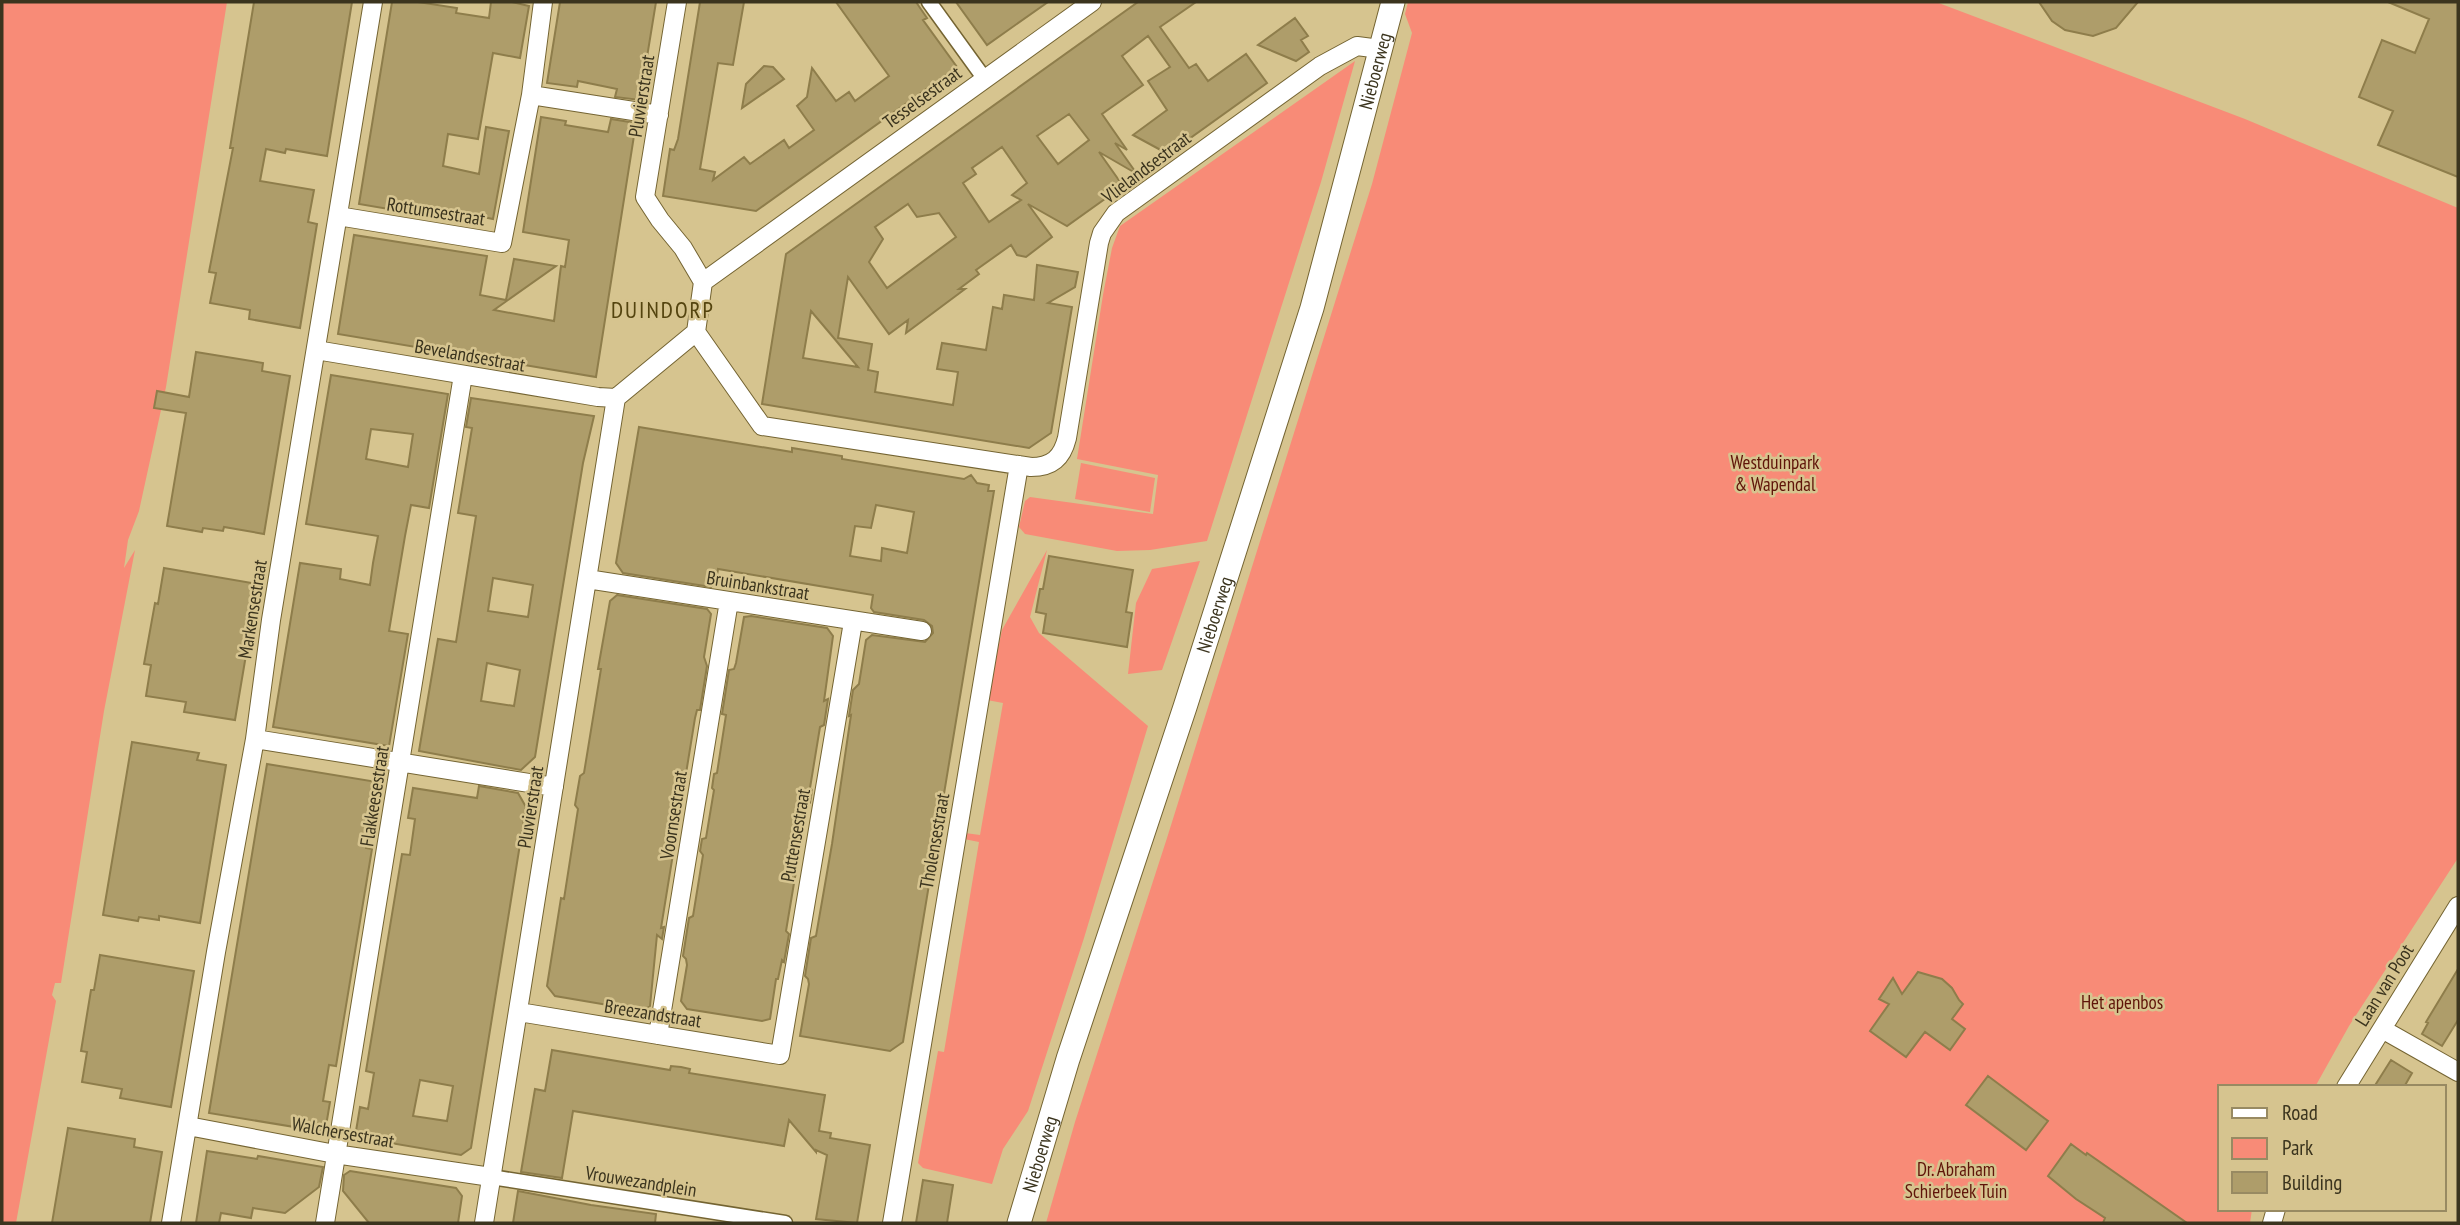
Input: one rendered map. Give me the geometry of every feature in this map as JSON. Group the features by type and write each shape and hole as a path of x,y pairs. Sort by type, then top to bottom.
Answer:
{"street":[{"name":"Markensestraat","path":"172,1223 255,739 275,598 373,2"},
{"name":"Rottumsestraat","path":"338,216 502,243 531,94 543,2"},
{"name":"Pluvierstraat","path":"677,2 645,197 683,248 703,282"},
{"path":"929,2 984,78"},
{"name":"Tesselsestraat","path":"703,282 1092,2"},
{"name":"Nieboerweg","path":"1019,1223 1068,1059 1185,707 1312,308 1393,2"},
{"name":"Vlielandsestraat","path":"1019,466 1042,467 1058,459 1063,452 1099,243 1102,233 1116,213 1320,66 1357,46 1380,49"},
{"path":"531,94 659,115"},
{"path":"617,398 696,332 703,282"},
{"path":"696,332 762,426 1019,466"},
{"name":"Bevelandsestraat","path":"316,349 617,398"},
{"name":"Flakkeesestraat","path":"325,1223 463,375"},
{"name":"Pluvierstraat","path":"484,1223 617,398"},
{"name":"Tholensestraat","path":"892,1223 1019,466"},
{"name":"Bruinbankstraat","path":"587,579 922,631"},
{"name":"Voornsestraat","path":"658,1035 729,601"},
{"name":"Puttensestraat","path":"780,1055 853,622"},
{"path":"255,739 554,787"},
{"name":"Laan van Poot","path":"2347,1085 2458,906"},
{"name":"Breezandstraat","path":"519,1012 780,1055"},
{"path":"2382,1029 2458,1072"},
{"name":"Walchersestraat","path":"188,1126 335,1154 491,1177"},
{"name":"Vrouwezandplein","path":"491,1177 785,1223"}],"green space":[{"path":"2,2 227,2 166,387 139,511 128,540 124,568 135,550 104,711 61,983 55,983 52,995 56,1001 16,1223 2,1223"},
{"name":"Westduinpark & Wapendal","path":"1408,2 1936,2 2245,119 2458,208 2458,858 2349,1026 2316,1085 2218,1085 2218,1211 2252,1211 2250,1223 1046,1223 1075,1122 1372,184 1412,33 1405,14"},
{"path":"1355,61 1321,182 1207,541 1150,550 1117,551 1025,534 1019,527 1025,501 1030,497 1153,514 1158,475 1077,459 1103,295 1112,248 1120,226"},
{"path":"1081,463 1155,478 1150,512 1075,499"},
{"path":"1047,550 1030,617 1039,633 1148,726 1028,1111 1003,1149 992,1184 923,1168 918,1163 938,1051 944,1052 979,842 964,839 965,833 980,835 1003,703 987,700 1002,630"},
{"path":"1200,561 1162,670 1128,674 1136,603 1152,569"}],"building":[{"path":"254,2 352,2 327,156 286,149 285,153 266,149 260,181 314,190 308,222 317,224 300,328 249,319 250,310 210,303 216,273 209,272 233,148 230,148"},
{"path":"392,2 418,2 457,8 456,13 489,18 491,2 512,2 529,6 520,58 493,53 478,139 448,134 443,166 479,174 486,127 509,131 493,219 478,216 477,224 359,204"},
{"path":"560,2 656,2 640,100 615,97 617,89 578,81 577,87 547,83"},
{"path":"700,2 744,2 733,65 718,63 700,169 715,172 713,180 744,157 750,164 784,140 789,148 814,130 797,106 807,97 812,68 836,101 849,92 855,101 889,76 836,2 916,2 927,18 923,20 957,67 756,211 663,196 670,149 674,150 678,139"},
{"path":"956,2 1048,2 987,45"},
{"path":"1138,2 1196,2 1160,27 1189,68 1196,64 1208,81 1246,54 1267,83 1168,154 1133,135 1167,110 1148,81 1170,67 1148,36 1122,56 1143,85 1102,114 1127,150 1115,143 1137,174 1099,152 1123,186 1067,226 1028,204 1052,237 1026,257 1017,255 1011,245 976,270 979,274 959,289 965,289 906,333 908,320 889,334 848,277 838,338 872,344 868,370 878,372 875,392 953,405 958,372 937,369 942,343 986,350 993,307 1002,309 1004,295 1034,300 1037,265 1078,272 1075,287 1048,303 1072,307 1051,433 1029,448 762,404 786,254","holes":["1069,114 1089,140 1058,164 1037,136","1002,147 1027,183 1012,195 1021,200 989,222 963,183 976,174 972,168","908,204 917,217 939,213 956,237 887,288 869,262 883,239 875,227","811,311 858,367 803,358"]},
{"path":"2039,2 2138,2 2116,28 2093,36 2065,30 2052,21"},
{"path":"2388,2 2458,2 2458,177 2378,145 2393,111 2359,97 2382,40 2415,53 2429,19"},
{"path":"1295,18 1308,36 1301,40 1309,52 1296,61 1258,45"},
{"path":"764,66 773,67 784,79 742,108 746,84"},
{"path":"541,117 566,121 565,125 608,132 611,119 636,123 596,377 338,334 354,235 487,256 480,295 506,300 514,259 556,266 494,310 554,321 561,266 565,267 569,240 523,232"},
{"path":"196,352 263,363 262,371 290,376 264,534 224,527 223,531 203,528 202,532 167,526 186,413 154,408 157,391 189,397"},
{"path":"331,375 448,394 429,508 411,505 389,631 408,634 389,746 273,727 300,563 341,569 340,579 370,585 378,536 306,524","holes":["371,429 413,434 408,467 366,459"]},
{"path":"471,398 594,416 583,463 535,757 521,770 419,751 438,639 456,642 476,516 458,513 472,428 466,427","holes":["493,578 533,585 528,617 488,611","487,663 520,670 514,706 481,701"]},
{"path":"639,427 792,452 792,448 842,456 842,459 964,479 971,475 977,483 989,485 988,491 994,491 903,1042 890,1051 800,1036 809,984 805,976 811,938 816,936 832,844 853,690 859,684 866,640 872,635 925,642 933,633 932,626 924,620 874,612 871,608 873,595 718,569 716,582 711,587 623,573 616,563","holes":["876,505 914,512 907,553 882,548 881,561 850,556 855,526 871,528"]},
{"path":"1049,556 1133,570 1126,612 1132,613 1127,647 1043,633 1046,614 1036,612"},
{"path":"164,568 258,584 235,720 184,712 186,702 146,696 151,665 144,664"},
{"path":"617,595 707,609 711,614 704,657 707,666 700,710 697,710 695,718 661,928 664,927 662,939 657,935 650,1006 643,1011 555,996 547,986 561,898 564,899 578,809 575,805 580,776 584,773 610,601"},
{"path":"744,617 827,628 833,636 824,701 828,699 824,725 820,727 810,803 807,805 786,931 789,934 784,962 782,960 776,979 770,1019 762,1021 687,1009 681,1001 687,965 683,956 689,918 693,916 703,855 700,851 702,839 706,838 714,774 717,773 726,715 722,714 729,670 734,669 736,663"},
{"path":"132,742 199,753 197,760 226,765 200,923 159,916 159,920 139,917 138,921 103,915"},
{"path":"267,764 383,783 378,813 371,812 366,848 372,849 336,1066 329,1065 323,1101 330,1102 325,1132 209,1113"},
{"path":"479,786 518,793 526,807 471,1148 461,1155 355,1137 360,1107 368,1109 374,1073 366,1071 402,854 410,855 415,819 408,818 413,788 477,798","holes":["420,1080 453,1086 447,1121 413,1116"]},
{"path":"100,955 194,971 171,1107 120,1098 122,1089 82,1082 87,1052 81,1051"},
{"path":"2458,969 2458,1020 2442,1046 2422,1034 2428,1023 2426,1022"},
{"path":"1918,972 1942,979 1952,988 1963,1004 1952,1019 1965,1029 1950,1050 1925,1032 1906,1057 1870,1031 1889,1004 1879,999 1893,978 1902,994"},
{"path":"552,1050 670,1070 671,1066 681,1067 690,1069 689,1073 825,1095 819,1131 831,1133 830,1138 870,1145 857,1223 816,1219 827,1155 816,1152 789,1120 784,1146 573,1111 562,1178 521,1172 535,1089 545,1091"},
{"path":"2391,1060 2412,1073 2405,1085 2375,1085"},
{"path":"1988,1076 2048,1121 2026,1150 1966,1105"},
{"path":"68,1128 135,1139 134,1147 162,1152 150,1223 52,1223"},
{"path":"2071,1144 2187,1223 2103,1223 2105,1218 2048,1176"},
{"path":"207,1151 323,1167 319,1187 285,1213 253,1208 251,1218 221,1213 219,1223 196,1223"},
{"path":"350,1171 456,1188 462,1196 458,1223 369,1223 343,1191 344,1175"},
{"path":"923,1180 953,1185 947,1223 916,1223"},
{"path":"518,1191 656,1214 655,1223 513,1223"}],"district":[{"name":"DUINDORP","path":"663,310"}],"park label":[{"name":"Het apenbos","path":"2122,1002"},
{"name":"Dr. Abraham Schierbeek Tuin","path":"1956,1180"}]}
